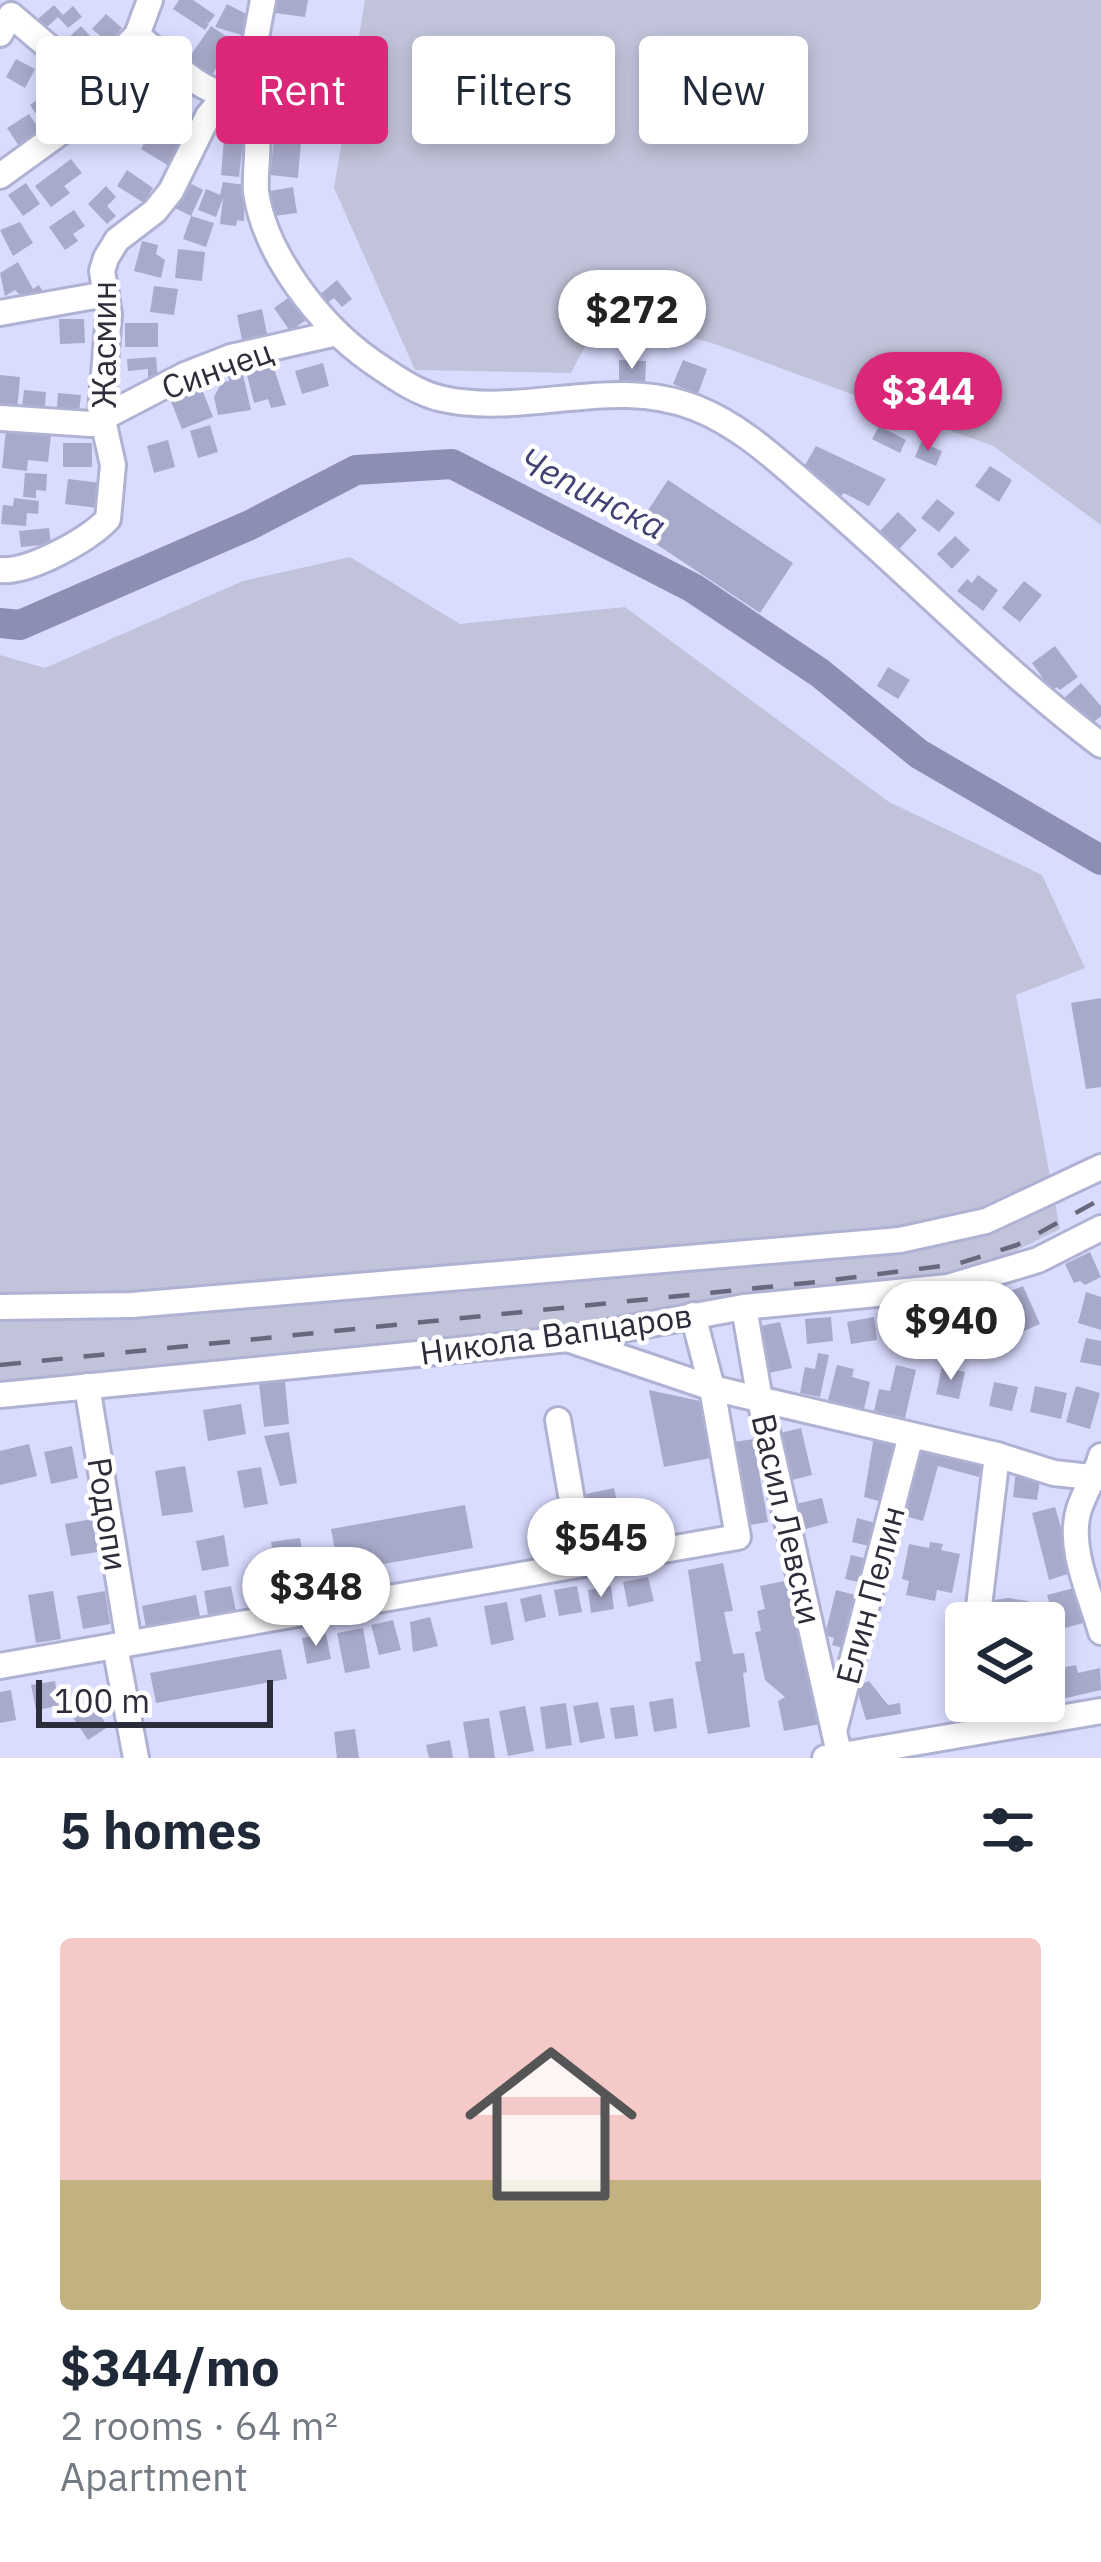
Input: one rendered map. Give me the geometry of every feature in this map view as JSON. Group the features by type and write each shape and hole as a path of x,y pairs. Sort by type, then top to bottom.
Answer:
{"street":[{"path":"150,0 137,35 216,93"},
{"path":"256,36 263,0"},
{"path":"0,34 11,15 36,36"},
{"name":"Жасмин","path":"0,570 17,571 34,564 108,519 113,466 102,420 109,314 102,271 117,240 155,211 171,191 216,108"},
{"path":"0,176 44,144"},
{"path":"255,144 254,171 265,223 285,264 337,333 406,384 440,399 479,404 611,394 691,405 724,420 839,514 1101,745"},
{"path":"0,313 106,294"},
{"name":"Синчец","path":"102,420 185,375 231,357 337,333"},
{"path":"1,423 80,426 102,420"},
{"name":"Никола Вапцаров","path":"0,1306 96,1306 900,1240 986,1221 1101,1167"},
{"name":"Никола Вапцаров","path":"0,1395 568,1339 744,1306 948,1287 1038,1260 1101,1228"},
{"name":"Васил Левски","path":"744,1306 834,1751"},
{"path":"0,1666 737,1537 712,1388 693,1315"},
{"path":"568,1339 712,1388 997,1455 1054,1474 1099,1470"},
{"name":"Родопи","path":"87,1386 136,1758"},
{"path":"558,1420 583,1564"},
{"name":"Елин Пелин","path":"834,1751 911,1436"},
{"path":"980,1602 997,1455"},
{"path":"1099,1470 1079,1508 1076,1528 1101,1632"},
{"path":"834,1751 1101,1711"},
{"path":"979,1722 980,1729"}],"shaded area":[{"path":"365,0 1101,0 1101,525 993,446 718,345 604,311 571,373 415,370 334,188 341,144 388,144 388,36 359,36"},
{"path":"350,557 460,624 625,607 889,802 1042,875 1085,968 1016,995 1060,1229 978,1269 884,1284 790,1293 494,1337 0,1387 0,655 45,668 243,581"}],"building":[{"path":"179,0 193,0 215,15 209,23 205,21 209,24 205,30 173,9"},
{"path":"277,0 308,0 305,17 275,13"},
{"path":"227,4 252,17 242,35 215,27"},
{"path":"54,5 63,15 73,6 82,17 68,28 58,17 46,28 38,19"},
{"path":"106,14 122,28 115,36 100,36 92,29"},
{"path":"81,26 90,36 70,36"},
{"path":"211,26 226,36 216,36 216,69 208,81 192,70 192,53"},
{"path":"16,59 35,69 25,88 6,77"},
{"path":"29,114 36,124 36,144 23,152 7,128"},
{"path":"144,144 187,144 169,166 141,149"},
{"path":"224,144 243,144 239,177 221,175"},
{"path":"273,144 301,144 298,178 270,175"},
{"path":"71,159 82,173 64,186 70,193 51,207 35,186"},
{"path":"127,170 153,188 144,203 117,186"},
{"path":"186,181 203,190 191,216 173,207"},
{"path":"223,182 245,185 244,221 237,220 236,226 220,224 223,198 216,217 198,210 206,189 220,195"},
{"path":"26,183 40,204 23,216 8,195"},
{"path":"106,186 116,197 107,206 116,216 107,224 88,204"},
{"path":"293,187 297,213 274,216 270,191"},
{"path":"74,210 85,226 73,234 78,241 65,250 49,227"},
{"path":"191,216 214,223 206,247 183,239"},
{"path":"20,222 33,243 13,256 0,230"},
{"path":"142,241 158,245 156,254 165,260 161,278 134,271"},
{"path":"178,249 205,252 202,281 175,278"},
{"path":"18,262 33,289 39,285 45,295 28,303 15,290 5,296 0,273"},
{"path":"337,280 352,299 342,307 334,298 323,306 316,298"},
{"path":"154,286 178,289 174,315 150,312"},
{"path":"291,296 306,320 290,331 274,308"},
{"path":"262,309 267,334 242,340 237,315"},
{"path":"59,319 84,319 85,343 60,344"},
{"path":"125,323 158,323 158,347 125,347"},
{"path":"156,357 158,379 148,380 148,369 128,371 127,359"},
{"path":"271,359 286,405 271,408 268,399 254,403 247,375 248,365"},
{"path":"619,360 646,361 645,385 619,384"},
{"path":"683,360 707,369 698,394 673,384"},
{"path":"323,363 329,386 302,394 295,371"},
{"path":"241,366 251,410 218,415 214,397 222,382 229,381 227,370"},
{"path":"0,375 20,377 17,411 0,409"},
{"path":"201,387 213,417 182,429 170,399"},
{"path":"24,390 46,392 44,419 21,417"},
{"path":"58,393 81,395 78,422 56,420"},
{"path":"210,425 218,452 198,458 190,431"},
{"path":"879,426 906,440 900,453 872,439"},
{"path":"6,430 51,435 48,462 28,460 27,471 2,468"},
{"path":"168,440 175,467 154,473 147,446"},
{"path":"921,442 942,451 936,466 915,457"},
{"path":"63,443 92,443 92,467 63,467"},
{"path":"816,446 886,479 869,506 801,472"},
{"path":"990,466 1012,480 999,502 975,486"},
{"path":"25,473 47,474 46,491 36,490 36,498 23,497"},
{"path":"68,479 101,483 98,508 65,504"},
{"path":"668,480 793,563 760,613 635,530"},
{"path":"14,498 39,501 38,514 27,513 26,526 1,524 3,505 13,506"},
{"path":"937,499 955,513 939,532 921,518"},
{"path":"898,512 917,530 898,550 879,532"},
{"path":"49,528 51,544 21,547 19,531"},
{"path":"955,536 970,550 952,569 937,554"},
{"path":"978,575 998,590 983,611 957,591"},
{"path":"1024,581 1042,595 1020,622 1002,608"},
{"path":"1055,646 1078,677 1052,691 1032,663"},
{"path":"888,667 910,680 898,699 877,686"},
{"path":"1081,683 1101,706 1101,716 1088,727 1064,698"},
{"path":"1101,998 1101,1087 1086,1089 1071,1003"},
{"path":"1090,1252 1101,1277 1085,1285 1074,1283 1065,1264"},
{"path":"1023,1286 1040,1324 1014,1335 997,1297"},
{"path":"1086,1292 1101,1297 1101,1330 1078,1323"},
{"path":"969,1304 979,1338 951,1341 937,1313"},
{"path":"919,1311 922,1333 896,1338 892,1316"},
{"path":"831,1317 833,1341 807,1344 805,1319"},
{"path":"874,1317 877,1340 851,1344 847,1322"},
{"path":"780,1322 792,1368 764,1374 752,1328"},
{"path":"1086,1338 1101,1341 1101,1366 1080,1362"},
{"path":"818,1353 829,1355 820,1397 800,1393 805,1367 815,1369"},
{"path":"837,1365 854,1369 852,1377 870,1382 864,1409 828,1400"},
{"path":"896,1365 916,1370 905,1418 874,1411 879,1389 890,1391"},
{"path":"942,1367 965,1372 959,1399 936,1394"},
{"path":"285,1381 289,1424 264,1427 259,1384"},
{"path":"994,1382 1018,1387 1012,1411 989,1406"},
{"path":"1035,1386 1067,1393 1061,1419 1030,1412"},
{"path":"1076,1386 1100,1393 1090,1429 1066,1422"},
{"path":"649,1390 700,1401 711,1458 664,1467"},
{"path":"241,1404 246,1434 208,1441 203,1410"},
{"path":"801,1428 812,1475 788,1481 776,1434"},
{"path":"289,1432 297,1483 280,1486 264,1436"},
{"path":"874,1436 900,1443 886,1503 864,1497"},
{"path":"753,1439 768,1522 743,1526 729,1443"},
{"path":"29,1444 37,1476 0,1485 0,1451"},
{"path":"72,1446 78,1478 51,1484 44,1452"},
{"path":"923,1446 983,1462 979,1477 938,1466 923,1521 905,1516"},
{"path":"185,1466 193,1512 162,1516 155,1471"},
{"path":"261,1467 268,1504 244,1508 237,1471"},
{"path":"1016,1471 1041,1474 1037,1500 1013,1497"},
{"path":"614,1488 624,1534 595,1540 586,1494"},
{"path":"822,1498 828,1523 802,1530 796,1504"},
{"path":"465,1505 473,1548 339,1572 331,1529"},
{"path":"1055,1507 1074,1572 1049,1580 1032,1513"},
{"path":"857,1518 879,1524 873,1547 852,1542"},
{"path":"92,1519 98,1552 71,1556 65,1524"},
{"path":"224,1535 229,1566 202,1571 196,1541"},
{"path":"300,1538 305,1571 276,1576 271,1542"},
{"path":"930,1542 960,1554 952,1593 937,1590 935,1601 906,1595 909,1581 902,1579 909,1544 929,1548"},
{"path":"851,1555 872,1560 867,1584 845,1579"},
{"path":"723,1563 733,1611 724,1612 733,1654 744,1653 750,1727 708,1734 695,1662 701,1661 688,1570"},
{"path":"648,1577 654,1601 628,1607 623,1582"},
{"path":"790,1580 820,1724 784,1731 778,1701 785,1697 765,1680 755,1632 761,1631 757,1611 765,1609 760,1586"},
{"path":"231,1586 237,1616 209,1621 204,1591"},
{"path":"577,1586 582,1612 559,1616 554,1590"},
{"path":"611,1586 614,1609 591,1613 588,1590"},
{"path":"1078,1587 1087,1622 1065,1628 1065,1602 1049,1602 1047,1595"},
{"path":"836,1590 863,1597 849,1650 832,1645 834,1638 825,1635"},
{"path":"53,1591 61,1639 36,1643 28,1595"},
{"path":"105,1591 110,1624 83,1629 77,1596"},
{"path":"541,1594 546,1617 525,1622 520,1599"},
{"path":"196,1595 201,1622 147,1633 142,1606"},
{"path":"1008,1598 1028,1601 994,1602"},
{"path":"507,1602 514,1640 491,1645 484,1606"},
{"path":"430,1617 438,1646 413,1652 410,1622"},
{"path":"393,1620 401,1650 379,1655 371,1625"},
{"path":"363,1628 370,1668 345,1673 337,1633"},
{"path":"326,1634 331,1659 307,1664 302,1638"},
{"path":"281,1649 287,1679 156,1703 150,1673"},
{"path":"1076,1665 1078,1673 1100,1668 1101,1690 1065,1698 1065,1667"},
{"path":"55,1681 59,1706 36,1710 31,1685"},
{"path":"869,1681 888,1705 900,1703 901,1714 866,1720 856,1686"},
{"path":"11,1690 16,1720 0,1723 0,1692"},
{"path":"673,1698 677,1728 654,1732 649,1702"},
{"path":"598,1702 605,1738 580,1743 573,1706"},
{"path":"92,1703 108,1727 88,1740 72,1716"},
{"path":"566,1703 572,1745 546,1749 540,1707"},
{"path":"634,1705 638,1736 615,1739 610,1708"},
{"path":"525,1706 534,1751 508,1756 499,1711"},
{"path":"489,1718 495,1758 469,1758 463,1722"},
{"path":"355,1729 359,1758 337,1758 334,1732"},
{"path":"450,1740 453,1758 429,1758 426,1745"}],"waterway":[{"name":"Чепинска","path":"0,623 20,625 250,525 356,470 452,464 693,588 820,673 919,754 1101,860"}],"railway":[{"path":"0,1365 957,1264 1017,1245 1101,1199"}]}
